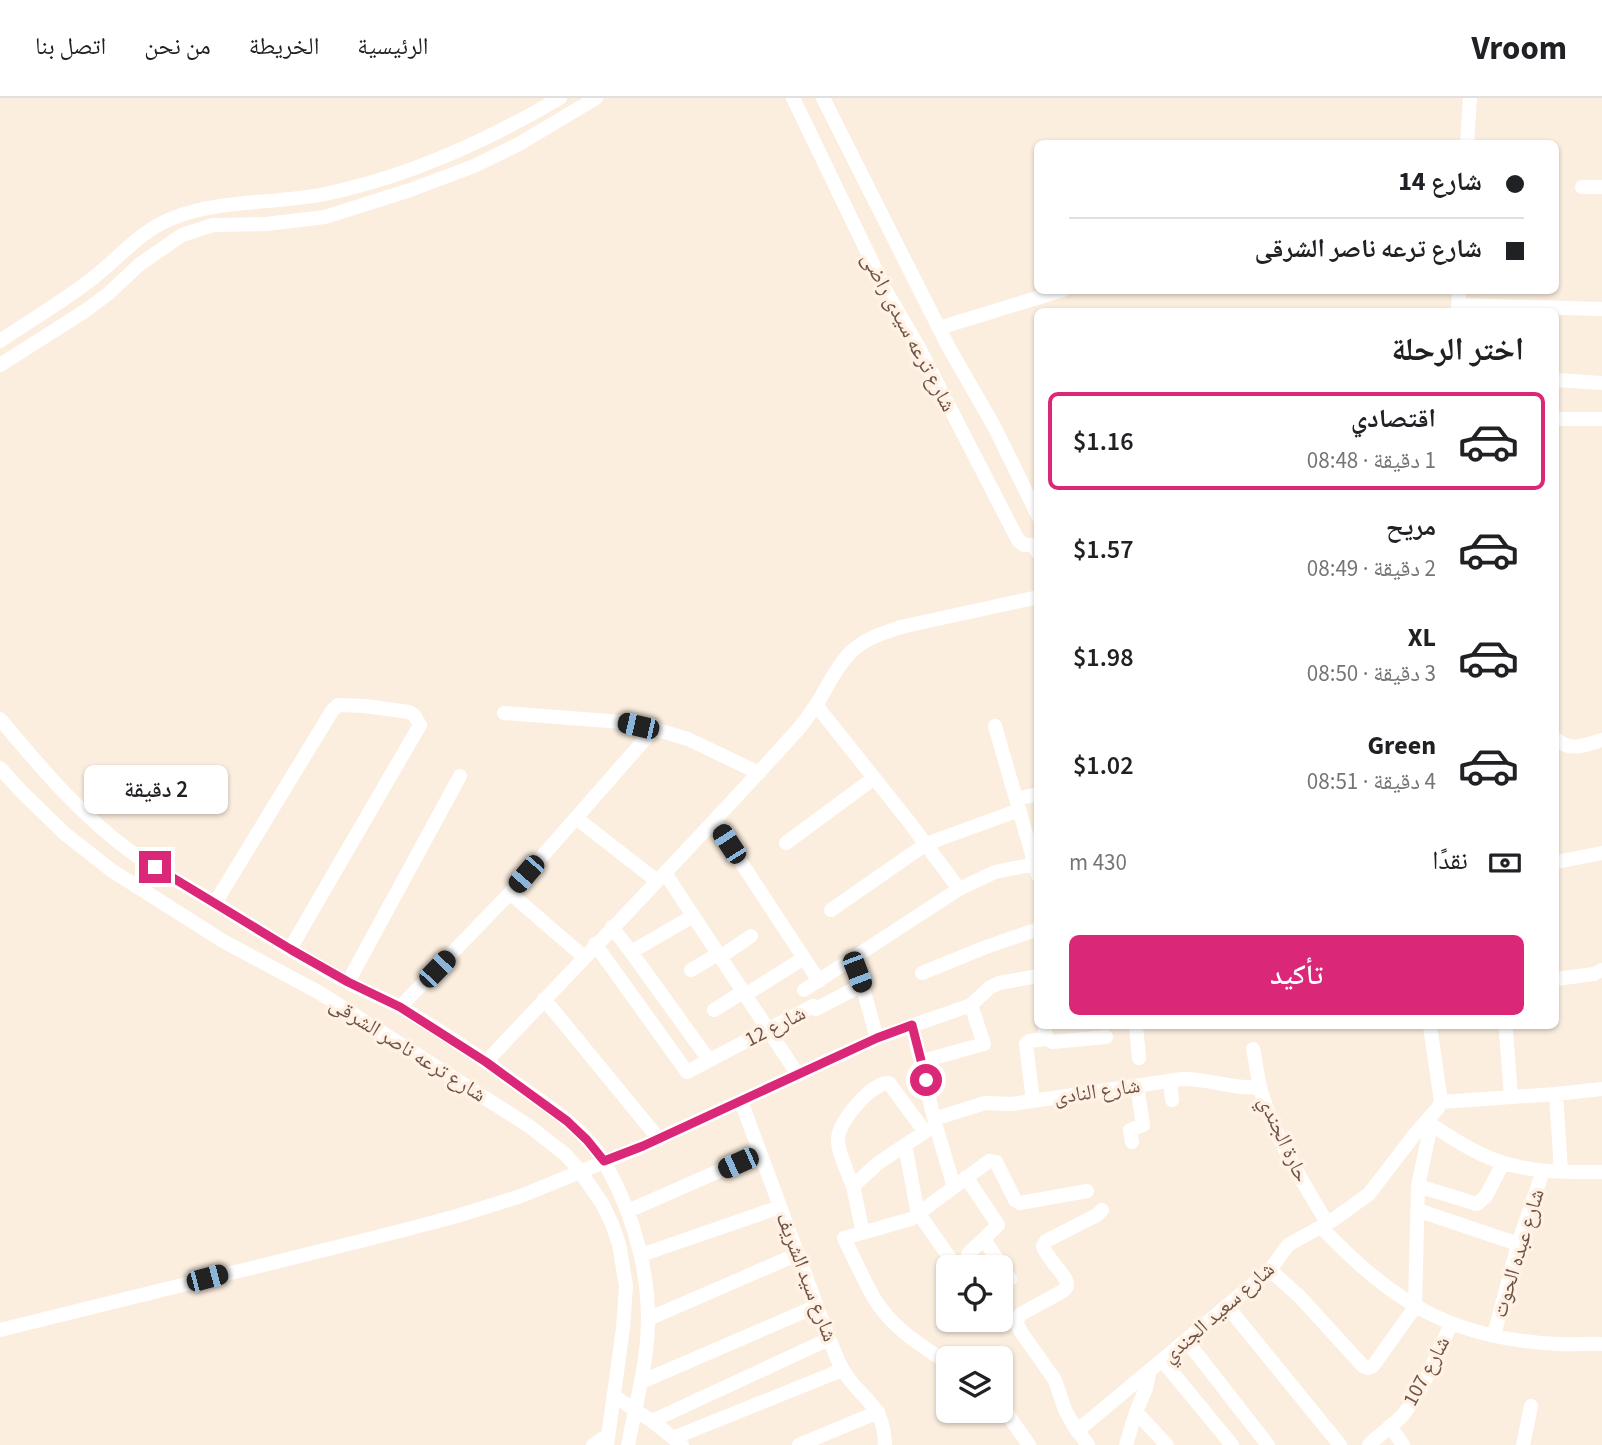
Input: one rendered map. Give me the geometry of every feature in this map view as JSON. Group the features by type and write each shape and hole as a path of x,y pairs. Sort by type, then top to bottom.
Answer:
{"street":[{"path":"0,341 92,279 133,243 169,219 191,211 219,206 325,194 357,186 471,146 560,98"},
{"path":"0,365 85,311 140,264 182,235 213,225 266,224 325,217 398,194 474,166 519,144 596,98"},
{"name":"شارع ترعه سيدى راضى","path":"793,98 887,293 918,346 1018,540 1024,545 1034,544"},
{"path":"823,98 939,328 995,428 1034,508"},
{"path":"1467,140 1470,98"},
{"path":"1583,187 1602,187"},
{"path":"939,328 1050,294"},
{"path":"1458,302 1602,309"},
{"path":"1559,380 1602,383"},
{"path":"1559,419 1602,419"},
{"path":"486,1062 802,726 851,652 881,633 926,620 1034,598"},
{"path":"215,903 338,705 365,706 414,715 420,725 290,949"},
{"path":"816,705 959,889"},
{"path":"504,713 622,722 654,729 688,739 759,773"},
{"name":"شارع ترعه ناصر الشرقى","path":"0,719 80,809 135,855 290,949 348,982 400,1007 486,1062 567,1121 587,1140 604,1161 628,1211 641,1255 646,1287 646,1351 628,1445"},
{"path":"995,726 1034,863"},
{"path":"400,1007 510,892 654,729"},
{"path":"1559,742 1572,747 1602,740"},
{"name":"شارع ترعه ناصر الشرقى","path":"0,768 20,791 64,832 111,870 223,941 320,993 529,1126 580,1171 603,1205 612,1224 619,1244 626,1286 623,1328 607,1440"},
{"path":"348,982 460,776"},
{"path":"786,843 874,778"},
{"path":"831,910 926,844 1034,796"},
{"path":"576,818 661,877 693,916 798,1075"},
{"path":"714,821 819,981"},
{"path":"1559,861 1602,853"},
{"path":"804,990 959,889 995,872 1034,870"},
{"path":"510,892 584,957"},
{"path":"631,952 693,916"},
{"path":"612,927 709,1060"},
{"path":"922,973 1034,930"},
{"path":"691,970 751,936"},
{"name":"شارع 12","path":"595,944 687,1072 813,1006 816,1009 862,985"},
{"path":"714,1010 804,958"},
{"path":"852,959 877,1038"},
{"path":"1559,979 1594,974 1602,970"},
{"path":"0,1330 457,1216 521,1196 659,1139 877,1038 971,1005 989,988 999,983 1034,977"},
{"path":"544,999 659,1139"},
{"path":"922,1061 984,1044 971,1005"},
{"path":"912,1025 934,1119 954,1187"},
{"path":"1136,1029 1139,1058"},
{"path":"1430,1029 1440,1102 1602,1088"},
{"path":"1506,1031 1511,1097"},
{"path":"1033,1101 1026,1044 1029,1041 1046,1032 1052,1042 1106,1037"},
{"name":"حارة الجندي","path":"1253,1049 1260,1087 1273,1124 1324,1225 1368,1273 1415,1307 1472,1331 1507,1339 1559,1344 1602,1344"},
{"name":"شارع النادى","path":"934,1119 985,1104 1012,1104 1190,1078 1248,1088 1260,1087"},
{"path":"1170,1081 1172,1100"},
{"path":"853,1186 877,1164 925,1132 892,1086 885,1082 877,1085 853,1109 838,1135 863,1233"},
{"path":"1132,1142 1130,1130 1143,1125 1137,1086"},
{"path":"1556,1094 1562,1172"},
{"name":"شارع سيد الشريف","path":"741,1101 829,1339 842,1370 878,1412 885,1434 885,1445"},
{"name":"شارع سعيد الجندي","path":"1077,1431 1270,1270 1289,1245 1369,1194 1440,1102"},
{"path":"1427,1122 1503,1163 1543,1171 1602,1172"},
{"path":"1270,1270 1300,1297 1366,1368 1373,1366 1415,1307 1418,1186 1429,1134 1427,1122"},
{"path":"905,1145 918,1215 947,1255"},
{"path":"628,1211 760,1153"},
{"path":"936,1355 896,1325 874,1298 844,1238 905,1222 989,1161 996,1162 1015,1200 1020,1203 1087,1191"},
{"path":"1418,1186 1477,1204 1486,1196 1503,1163"},
{"name":"شارع عبده الحوت","path":"1494,1335 1518,1244 1543,1171"},
{"path":"966,1177 998,1224 968,1254"},
{"path":"641,1255 780,1207"},
{"path":"1088,1445 1065,1410 1055,1380 1016,1322 1021,1314 1067,1287 1064,1277 1045,1252 1043,1246 1046,1241 1102,1210"},
{"path":"1417,1210 1518,1244"},
{"path":"984,1239 994,1255"},
{"path":"648,1319 798,1254"},
{"path":"641,1382 817,1306"},
{"path":"1227,1306 1340,1445"},
{"name":"شارع 107","path":"1369,1445 1400,1418 1416,1395 1451,1324"},
{"path":"652,1421 829,1339"},
{"path":"1186,1340 1268,1445"},
{"path":"1162,1360 1232,1445"},
{"path":"614,1396 678,1441 842,1370"},
{"path":"1126,1445 1150,1370"},
{"path":"1523,1445 1531,1406"},
{"path":"799,1445 878,1412"},
{"path":"1136,1412 1167,1445"},
{"path":"1013,1422 1029,1445"},
{"path":"1390,1426 1403,1445"},
{"path":"593,1445 607,1440"}],"route":[{"path":"155,867 290,949 348,982 400,1007 486,1062 567,1121 604,1161 643,1146 877,1038 912,1025 926,1080"}]}
